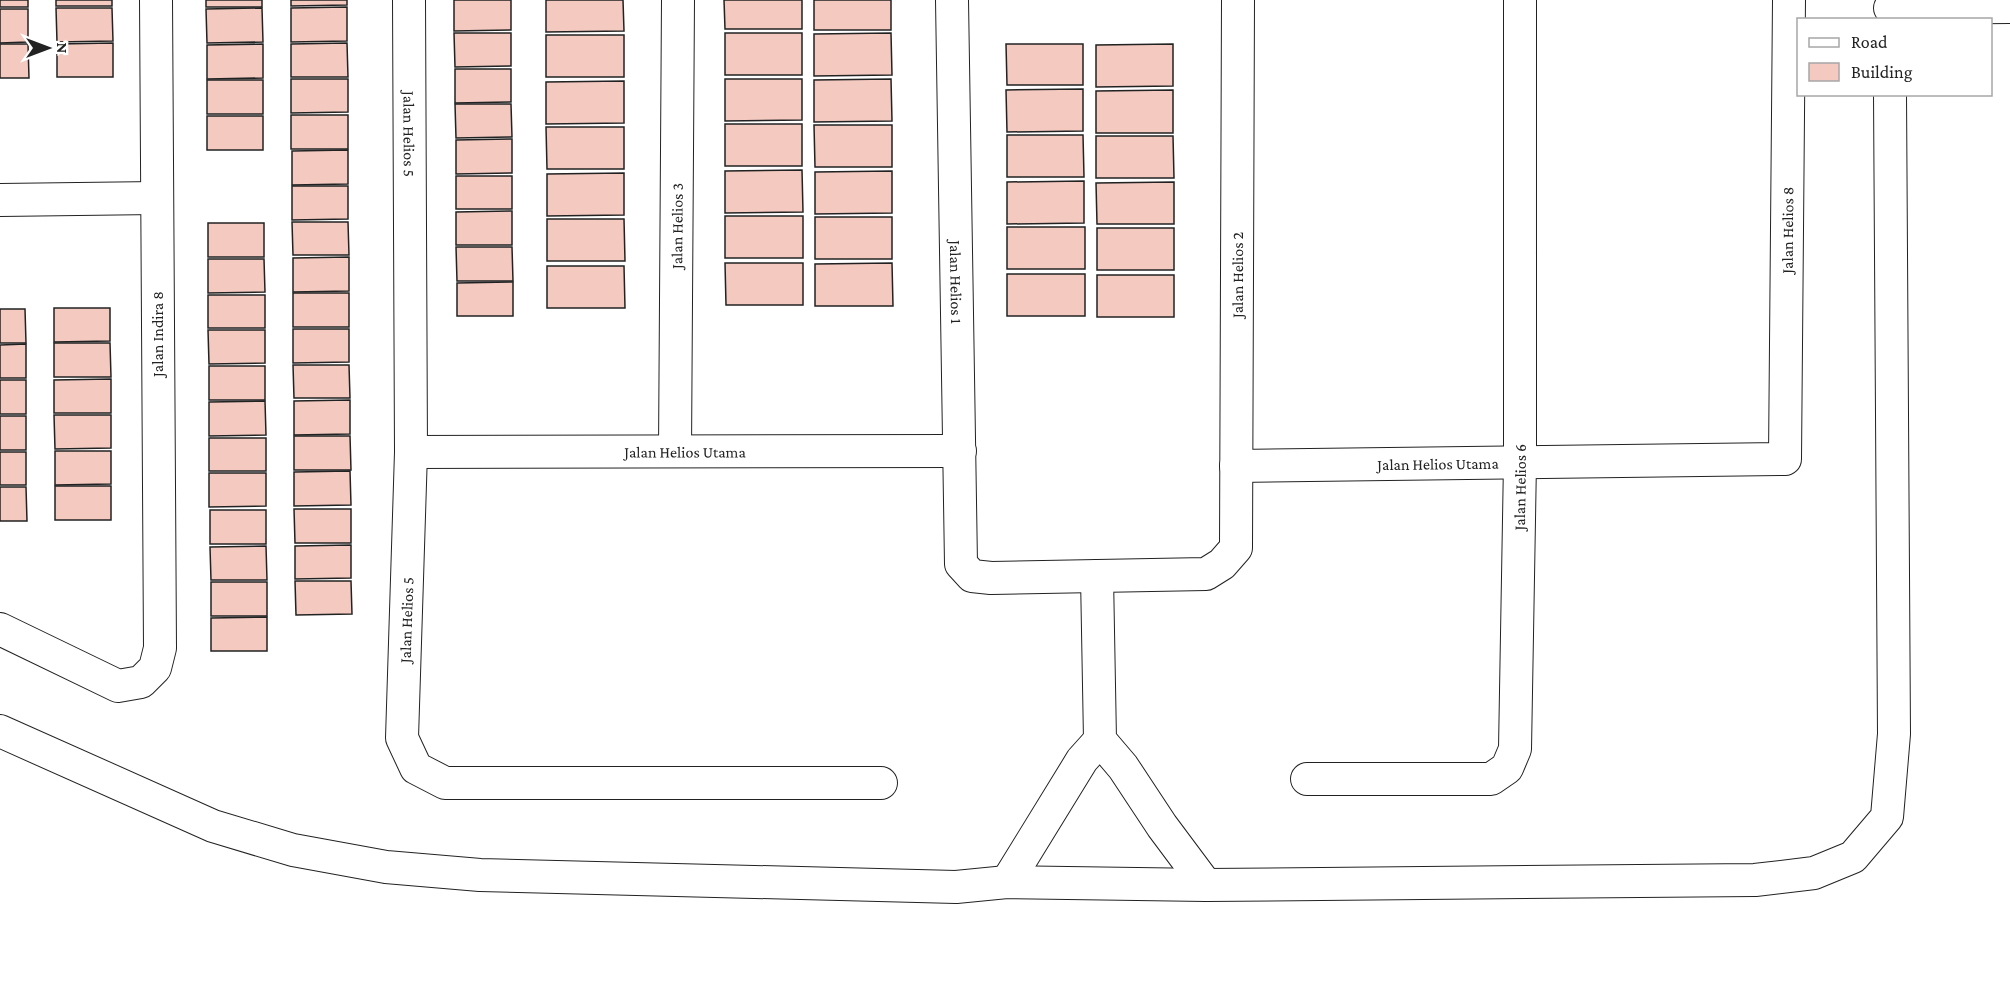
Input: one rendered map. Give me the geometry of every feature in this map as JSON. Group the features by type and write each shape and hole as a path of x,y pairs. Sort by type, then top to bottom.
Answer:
{"street":[{"name":"Jalan Indira 8","path":"0,629 118,686 141,682 155,668 159,648 156,0"},
{"name":"Jalan Helios 5","path":"409,0 411,452 402,738 416,768 445,783 881,783"},
{"name":"Jalan Helios 3","path":"675,451 678,0"},
{"name":"Jalan Helios 1","path":"951,0 961,564 972,576 990,578 1097,576"},
{"name":"Jalan Helios 2","path":"1097,576 1206,574 1222,564 1236,548 1238,0"},
{"name":"Jalan Helios 6","path":"1307,779 1491,779 1507,768 1515,749 1520,462 1520,0"},
{"name":"Jalan Helios 8","path":"1785,459 1789,0"},
{"path":"1890,9 2010,7"},
{"path":"0,731 213,826 293,850 386,867 492,876 956,887 1006,882 1206,885 1755,880 1814,873 1853,857 1887,817 1894,734 1890,96"},
{"path":"0,200 156,198"},
{"name":"Jalan Helios Utama","path":"411,452 960,451"},
{"name":"Jalan Helios Utama","path":"1236,466 1785,459"},
{"path":"1097,576 1100,740 1123,767 1161,826 1206,885"},
{"path":"1006,882 1082,760 1100,740"}],"building":[{"path":"0,0 28,0 28,7 0,7"},
{"path":"56,0 112,0 112,6 56,6"},
{"path":"206,0 262,0 262,7 206,7"},
{"path":"291,0 347,0 347,5 291,6"},
{"path":"454,0 511,0 511,30 454,31"},
{"path":"546,0 623,0 624,31 546,32"},
{"path":"724,0 802,0 802,29 725,29"},
{"path":"814,0 891,0 891,30 814,30"},
{"path":"347,7 347,41 291,42 291,8"},
{"path":"56,8 112,8 113,41 57,42"},
{"path":"262,8 263,42 207,43 206,9"},
{"path":"0,9 28,9 28,42 0,43"},
{"path":"454,33 511,33 511,66 455,67"},
{"path":"725,33 802,33 802,75 725,75"},
{"path":"891,33 892,75 814,76 814,34"},
{"path":"546,35 624,35 624,77 546,77"},
{"path":"113,43 113,77 57,77 57,44"},
{"path":"347,43 348,77 291,77 291,44"},
{"path":"0,44 28,44 29,78 0,78"},
{"path":"263,44 263,78 207,79 207,45"},
{"path":"1006,44 1083,44 1083,85 1007,85"},
{"path":"1173,44 1173,86 1096,87 1096,45"},
{"path":"455,69 511,69 511,102 455,103"},
{"path":"291,79 348,79 348,112 291,113"},
{"path":"725,79 802,79 802,120 725,121"},
{"path":"891,79 892,121 814,122 814,80"},
{"path":"207,80 263,80 263,114 207,114"},
{"path":"624,81 624,123 546,124 546,82"},
{"path":"1083,89 1083,131 1007,132 1006,90"},
{"path":"1173,90 1173,133 1096,133 1096,91"},
{"path":"455,104 511,104 512,137 456,138"},
{"path":"291,115 348,115 348,149 291,149"},
{"path":"207,116 263,116 263,150 207,150"},
{"path":"725,124 802,124 802,166 725,166"},
{"path":"814,125 892,125 892,167 815,167"},
{"path":"546,127 624,127 624,169 547,169"},
{"path":"1007,135 1083,135 1084,177 1007,177"},
{"path":"1096,136 1173,136 1174,178 1096,178"},
{"path":"512,139 512,173 456,174 456,140"},
{"path":"348,150 348,184 292,185 292,151"},
{"path":"802,170 803,212 725,213 725,171"},
{"path":"892,171 892,213 815,214 815,172"},
{"path":"624,173 624,215 547,216 547,174"},
{"path":"456,176 512,176 512,209 456,209"},
{"path":"1084,181 1084,223 1007,224 1007,182"},
{"path":"1174,182 1174,224 1097,224 1096,183"},
{"path":"292,186 348,186 348,219 292,220"},
{"path":"512,211 512,245 456,245 456,212"},
{"path":"725,216 803,216 803,258 725,258"},
{"path":"815,217 892,217 892,259 815,259"},
{"path":"547,219 624,219 625,261 547,261"},
{"path":"292,222 348,222 349,255 293,255"},
{"path":"208,223 264,223 264,257 208,257"},
{"path":"1007,227 1085,227 1085,269 1007,269"},
{"path":"1097,228 1174,228 1174,270 1097,270"},
{"path":"456,247 512,247 513,281 457,281"},
{"path":"349,257 349,291 293,292 293,258"},
{"path":"208,259 264,259 265,292 208,293"},
{"path":"725,263 803,263 803,305 726,305"},
{"path":"892,263 893,306 815,306 815,264"},
{"path":"547,266 624,266 625,308 547,308"},
{"path":"1007,274 1085,274 1085,316 1007,316"},
{"path":"1097,275 1174,275 1174,317 1097,317"},
{"path":"513,282 513,316 457,316 457,283"},
{"path":"293,293 349,293 349,327 293,327"},
{"path":"208,295 265,295 265,328 208,328"},
{"path":"54,308 110,308 110,341 54,342"},
{"path":"0,309 25,309 26,343 0,343"},
{"path":"293,329 349,329 349,362 293,363"},
{"path":"208,330 265,330 265,363 209,364"},
{"path":"54,343 110,343 111,377 54,377"},
{"path":"26,344 26,378 0,378 0,345"},
{"path":"293,365 349,365 350,398 294,398"},
{"path":"209,366 265,366 265,400 209,400"},
{"path":"111,379 111,413 54,413 54,380"},
{"path":"0,380 26,380 26,414 0,414"},
{"path":"350,400 350,434 294,435 294,401"},
{"path":"265,401 266,435 209,436 209,402"},
{"path":"54,415 111,415 111,448 55,449"},
{"path":"0,416 26,416 26,450 0,450"},
{"path":"294,436 350,436 351,470 294,470"},
{"path":"209,438 266,438 266,471 209,471"},
{"path":"55,451 111,451 111,484 55,485"},
{"path":"0,452 26,452 26,485 0,485"},
{"path":"350,471 351,505 294,506 294,472"},
{"path":"209,473 266,473 266,506 209,507"},
{"path":"55,486 111,486 111,520 55,520"},
{"path":"0,487 26,487 27,521 0,521"},
{"path":"294,509 351,509 351,543 295,543"},
{"path":"210,510 266,510 266,544 210,544"},
{"path":"351,545 351,578 295,579 295,546"},
{"path":"266,546 267,580 211,580 210,547"},
{"path":"295,581 351,581 352,614 296,615"},
{"path":"211,582 267,582 267,616 211,616"},
{"path":"267,617 267,651 211,651 211,618"}]}
